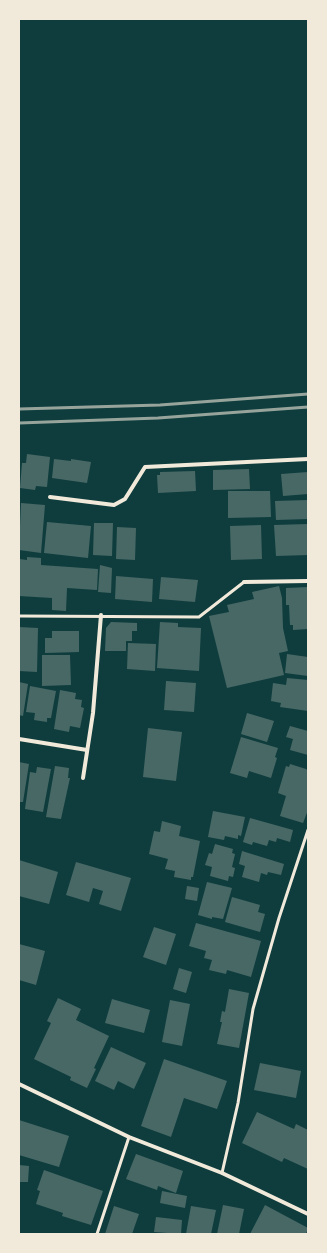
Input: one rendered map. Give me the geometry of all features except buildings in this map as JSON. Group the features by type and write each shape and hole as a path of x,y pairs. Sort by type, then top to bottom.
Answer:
{"street":[{"path":"50,497 114,505 125,499 145,467 308,459"},
{"path":"244,582 308,581"},
{"path":"83,778 93,713 100,615"},
{"path":"19,739 87,750"},
{"path":"19,1084 129,1137 222,1173 308,1214"}],"lane":[{"path":"19,616 100,615 199,617 244,582"},
{"path":"222,1173 238,1104 253,1009 279,918 308,830"},
{"path":"97,1234 129,1137"}],"railway":[{"path":"19,409 160,405 308,394"},
{"path":"19,423 158,418 308,407"}]}
